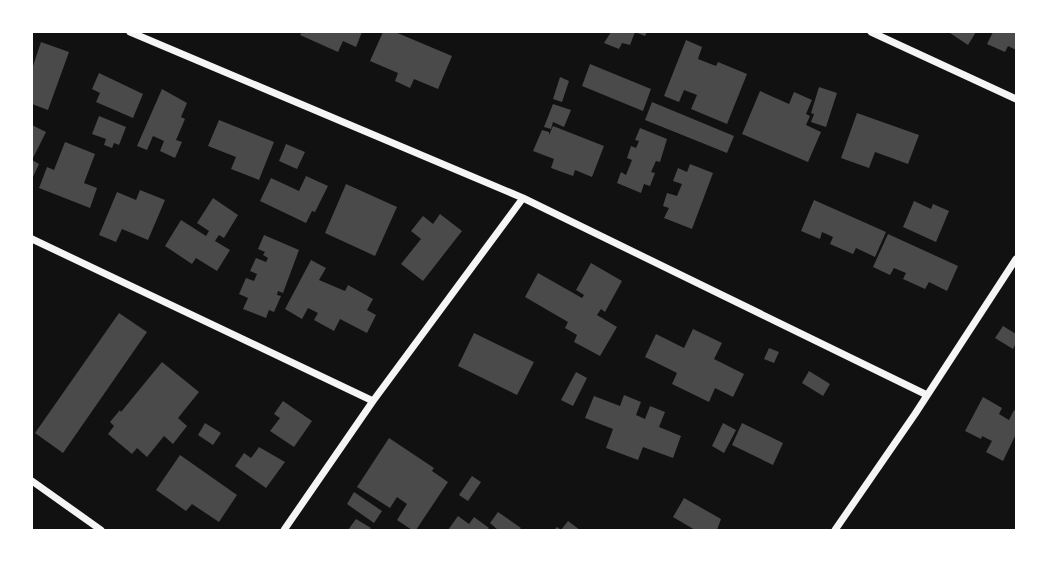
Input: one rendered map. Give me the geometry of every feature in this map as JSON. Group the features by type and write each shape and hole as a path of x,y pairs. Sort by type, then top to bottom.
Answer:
{"street":[{"path":"130,32 523,198 927,395"},
{"path":"871,32 1017,99"},
{"path":"284,530 373,401 523,198"},
{"path":"32,239 373,401"},
{"path":"835,530 1017,259"},
{"path":"32,481 101,530"}],"building":[{"path":"302,32 362,32 356,47 343,41 338,52 300,35"},
{"path":"383,32 395,32 452,56 438,89 414,79 410,88 395,81 398,73 370,61"},
{"path":"611,32 635,32 630,45 622,43 619,49 604,43"},
{"path":"951,32 976,32 968,45"},
{"path":"993,32 1016,32 1016,50 1008,46 1005,52 987,44"},
{"path":"686,40 702,47 698,59 716,66 718,62 747,74 727,124 691,109 697,95 684,90 679,102 664,96"},
{"path":"41,42 69,52 48,110 32,104 32,69"},
{"path":"590,64 651,89 643,111 582,86"},
{"path":"99,73 143,94 133,118 96,102 100,93 92,89"},
{"path":"560,77 569,81 562,102 553,99"},
{"path":"819,87 837,93 826,127 811,122"},
{"path":"162,89 187,103 181,117 185,119 176,140 182,142 175,158 160,151 164,141 153,136 147,150 137,146"},
{"path":"760,91 789,104 794,92 812,100 806,114 810,116 806,125 821,132 808,162 742,134"},
{"path":"652,102 734,136 727,153 645,120"},
{"path":"553,104 571,110 564,127 553,122 551,129 544,127"},
{"path":"857,113 919,135 908,164 875,152 869,168 841,158"},
{"path":"99,116 126,127 119,145 114,143 112,148 104,145 106,139 92,134"},
{"path":"219,120 274,142 259,180 231,169 236,157 208,146"},
{"path":"32,125 46,132 32,160"},
{"path":"553,126 604,146 592,177 575,170 573,176 551,168 554,159 533,151 542,130 549,132 549,135"},
{"path":"640,128 667,139 660,162 656,161 651,172 655,173 650,186 644,184 641,193 617,183 621,172 626,175 632,160 627,158 631,146 636,148 639,141 635,140"},
{"path":"65,142 95,154 84,183 97,188 90,208 39,188 47,167 54,170"},
{"path":"286,144 305,152 297,169 279,161"},
{"path":"32,160 39,164 32,179"},
{"path":"690,164 713,173 692,229 664,218 669,208 663,206 667,193 677,196 682,184 673,181 678,168 687,172"},
{"path":"306,176 328,186 315,212 312,211 306,223 260,201 271,178 299,191"},
{"path":"346,184 397,207 375,256 325,233"},
{"path":"140,190 165,200 148,240 122,229 116,242 99,235 117,192 136,200"},
{"path":"213,198 238,215 224,238 219,235 215,241 230,250 217,271 196,258 192,264 165,246 181,220 206,236 209,231 197,223"},
{"path":"814,200 886,232 875,257 856,248 853,254 830,244 833,237 822,232 820,239 801,231"},
{"path":"914,201 931,209 933,204 949,211 936,242 903,227"},
{"path":"440,214 462,231 423,281 401,264 421,239 411,231 423,216 433,224"},
{"path":"888,234 958,266 947,291 929,282 925,289 903,279 906,273 894,268 890,275 873,267"},
{"path":"264,235 299,250 283,293 278,291 277,295 281,296 274,312 269,310 266,318 243,309 248,298 239,294 246,278 254,281 257,274 250,271 256,258 266,262 268,258 263,255 265,252 258,249"},
{"path":"311,260 326,268 319,280 345,291 348,285 373,299 367,310 376,315 367,333 340,319 334,331 314,320 318,313 308,308 302,319 285,309"},
{"path":"591,263 622,281 605,312 601,309 597,315 617,327 600,356 574,342 577,335 565,328 568,322 525,297 538,273 582,298 584,295 576,290"},
{"path":"119,313 147,332 63,453 35,433"},
{"path":"1003,326 1016,334 1013,349 995,338"},
{"path":"693,329 722,343 714,359 744,374 733,397 715,388 709,402 672,384 677,373 645,357 656,334 684,348"},
{"path":"474,333 534,362 517,395 458,366"},
{"path":"769,348 779,352 774,363 764,359"},
{"path":"162,362 199,392 178,418 187,426 173,444 164,436 147,457 137,448 132,454 108,434 114,426 110,422"},
{"path":"809,371 830,384 823,396 802,383"},
{"path":"576,372 587,378 573,406 561,400"},
{"path":"624,395 641,402 636,415 645,419 650,406 665,412 659,427 681,436 673,458 643,447 638,460 606,448 613,429 585,418 594,396 620,406"},
{"path":"983,397 1002,408 999,414 1009,420 1014,410 1016,412 1016,434 1003,461 986,452 992,441 965,431"},
{"path":"283,401 312,421 294,447 270,431 280,418 274,414"},
{"path":"205,423 221,433 213,445 198,435"},
{"path":"723,423 736,430 724,453 712,446"},
{"path":"742,423 783,443 773,465 732,445"},
{"path":"389,438 434,468 432,471 448,482 416,530 397,520 407,504 397,497 390,508 357,487"},
{"path":"259,447 285,462 266,488 235,466 244,453 251,458"},
{"path":"180,455 237,495 219,522 192,504 186,511 156,490"},
{"path":"472,476 481,482 468,501 459,495"},
{"path":"354,492 382,511 374,523 347,504"},
{"path":"684,498 721,519 717,530 695,530 673,517"},
{"path":"498,512 521,528 498,530 490,523"},
{"path":"458,516 469,524 474,517 489,528 448,530"},
{"path":"356,519 371,528 348,530"},
{"path":"568,521 580,530 561,530"}]}
